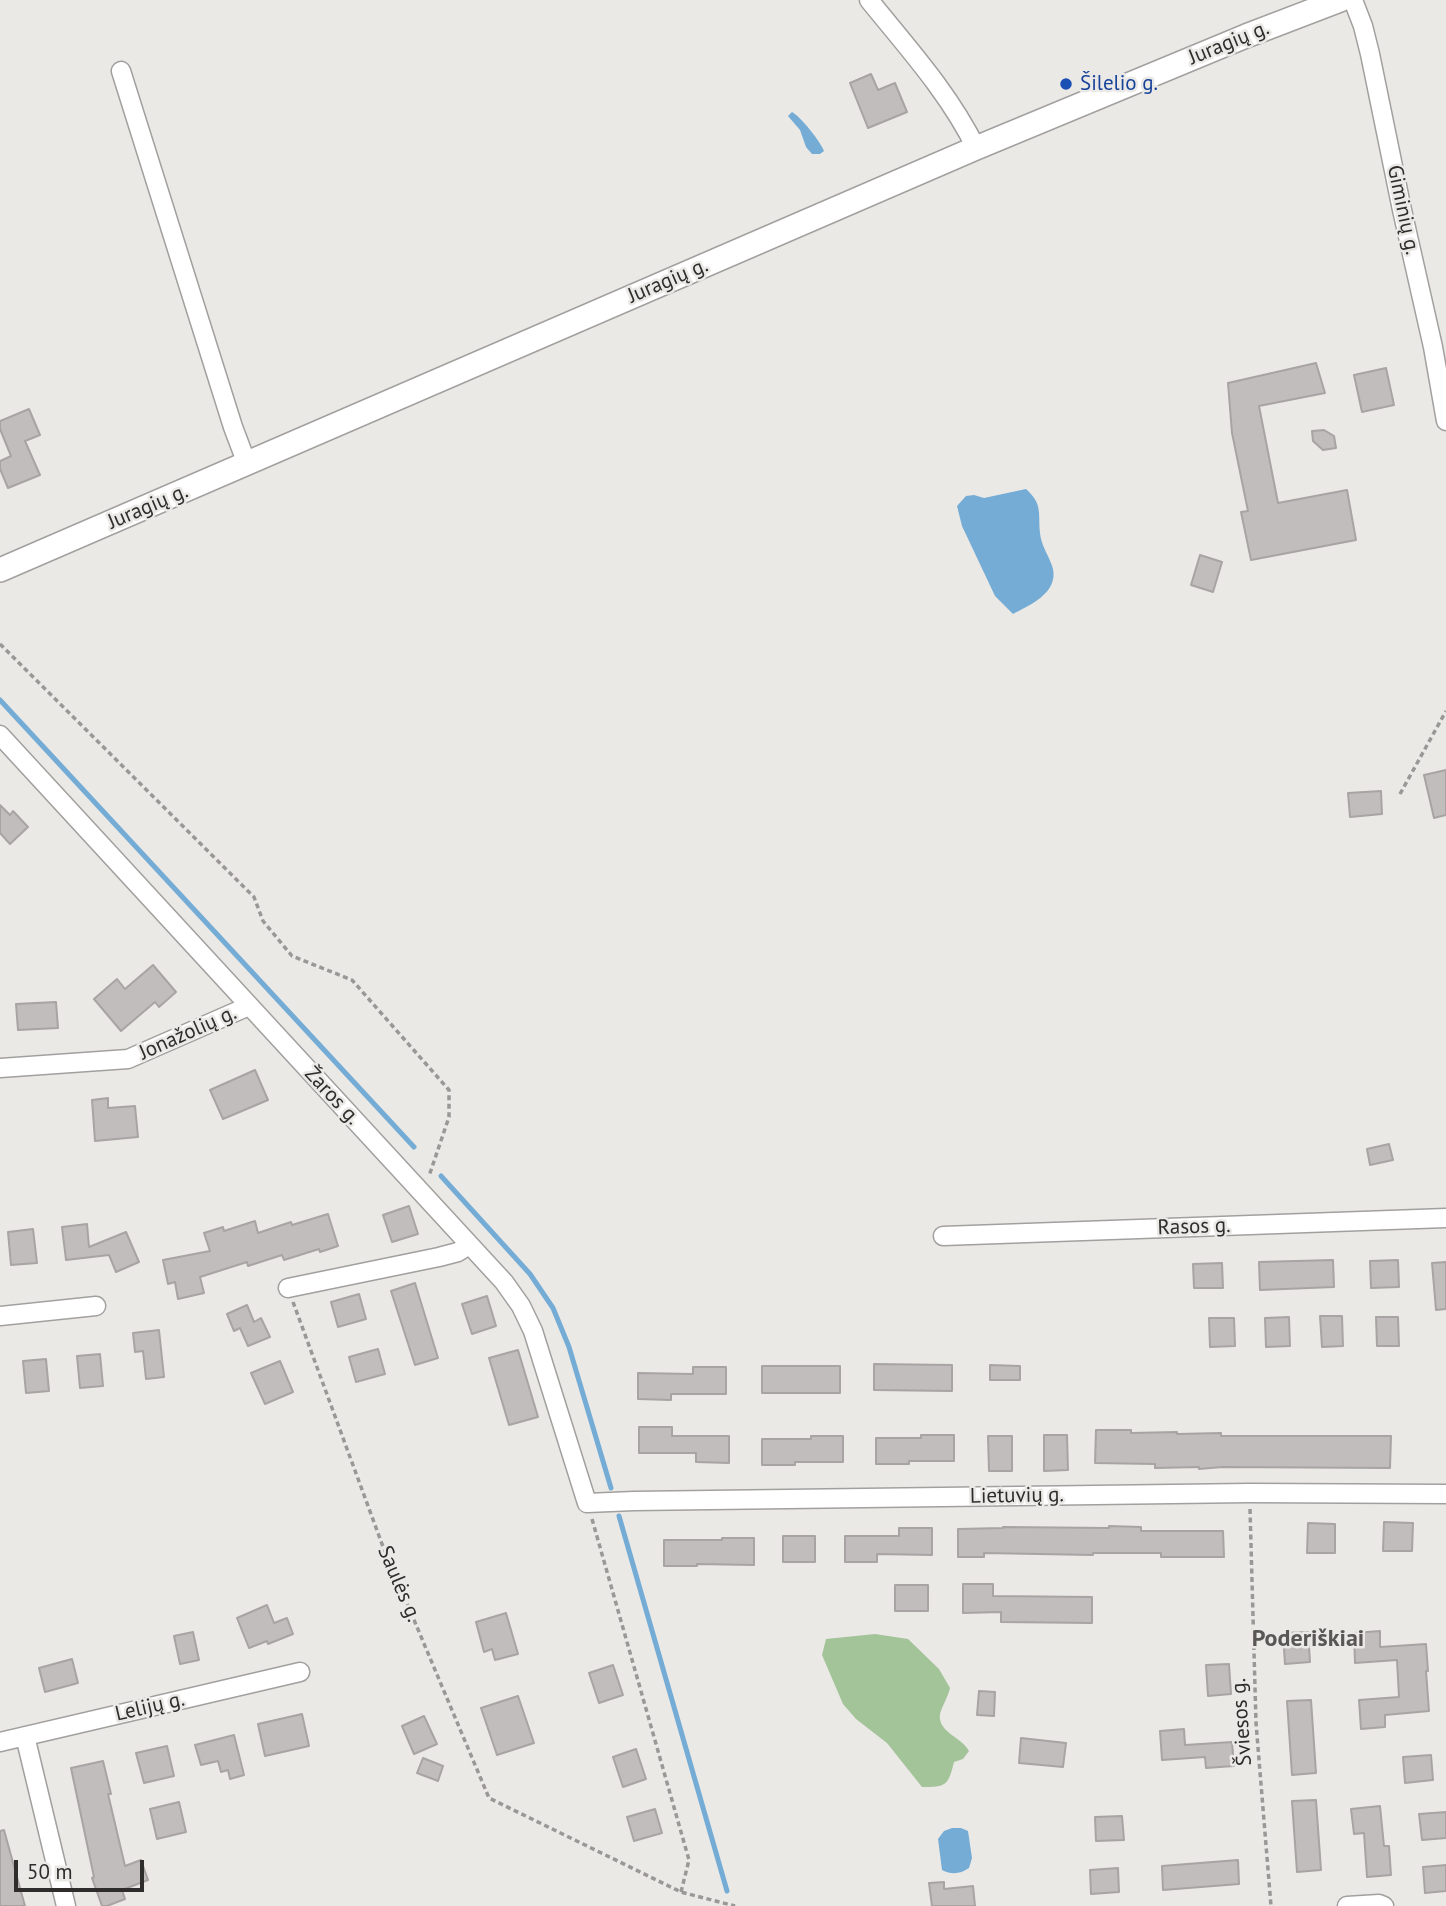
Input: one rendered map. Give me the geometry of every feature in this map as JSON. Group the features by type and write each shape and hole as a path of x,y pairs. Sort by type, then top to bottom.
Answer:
{"main road":[{"name":"Juragių g.","path":"0,570 976,148 1340,0"}],"street":[{"path":"869,0 927,71 953,107 976,148"},
{"name":"Giminių g.","path":"1353,0 1370,54 1433,347 1446,421"},
{"path":"121,71 247,464"},
{"name":"Žaros g.","path":"0,735 8,756 249,1006 504,1282 521,1306 533,1331 587,1503"},
{"name":"Jonažolių g.","path":"0,1068 128,1059 249,1006"},
{"name":"Rasos g.","path":"943,1236 1446,1217"},
{"path":"288,1288 439,1257 458,1252 469,1245"},
{"path":"0,1316 96,1306"},
{"name":"Lietuvių g.","path":"587,1503 1249,1493 1446,1494"},
{"name":"Lelijų g.","path":"0,1742 300,1672"},
{"path":"25,1736 66,1906"},
{"path":"1347,1906 1384,1906"}],"path":[{"path":"0,643 254,897 263,921 292,956 352,980 449,1090 449,1117 423,1195"},
{"path":"1400,794 1446,711"},
{"name":"Saulės g.","path":"288,1288 382,1544 489,1798 681,1892 735,1906"},
{"name":"Šviesos g.","path":"1249,1493 1256,1723 1271,1906"},
{"path":"587,1503 689,1860 681,1892"}],"green space":[{"path":"875,1634 908,1639 939,1669 950,1688 940,1720 942,1726 969,1751 963,1759 954,1762 945,1784 922,1787 887,1743 856,1719 843,1704 822,1655 826,1639"}],"water":[{"path":"792,112 819,142 824,151 820,154 812,154 806,147 800,130 788,116"},
{"path":"1026,489 1037,504 1041,538 1052,565 1053,577 1051,585 1041,597 1013,614 995,596 962,526 957,506 966,496 984,498"},
{"path":"952,1828 968,1831 972,1858 969,1868 956,1873 942,1870 938,1839 944,1831"}],"building":[{"path":"871,74 878,90 895,83 907,112 868,128 850,83"},
{"path":"1316,363 1325,393 1259,406 1278,503 1347,490 1356,540 1251,560 1241,512 1248,511 1232,433 1228,383"},
{"path":"1386,368 1394,405 1362,412 1354,375"},
{"path":"29,409 40,435 25,441 40,475 8,488 0,469 0,461 11,456 0,429 0,421"},
{"path":"1324,430 1334,436 1336,448 1323,450 1313,441 1312,431"},
{"path":"1200,555 1222,562 1213,592 1191,585"},
{"path":"1446,770 1446,815 1434,818 1424,775"},
{"path":"1381,791 1382,814 1350,817 1348,793"},
{"path":"0,805 10,815 13,811 28,827 10,844 0,833"},
{"path":"153,965 176,992 159,1007 155,1002 121,1031 94,999 117,979 125,989"},
{"path":"56,1002 58,1028 18,1030 16,1004"},
{"path":"255,1070 268,1100 223,1119 210,1090"},
{"path":"108,1098 108,1108 135,1106 138,1137 95,1141 92,1100"},
{"path":"1389,1144 1393,1160 1370,1165 1367,1149"},
{"path":"409,1206 418,1234 392,1242 383,1215"},
{"path":"328,1214 338,1246 284,1260 282,1255 248,1266 247,1262 200,1277 204,1293 178,1299 175,1282 168,1284 163,1260 210,1251 204,1233 223,1227 224,1231 255,1221 258,1233"},
{"path":"87,1224 89,1247 126,1232 139,1262 116,1272 109,1255 66,1260 62,1227"},
{"path":"33,1229 37,1263 11,1265 8,1232"},
{"path":"1333,1260 1334,1287 1260,1290 1259,1262"},
{"path":"1398,1260 1399,1287 1371,1288 1370,1261"},
{"path":"1446,1262 1446,1309 1436,1310 1432,1263"},
{"path":"1222,1263 1223,1288 1194,1288 1193,1264"},
{"path":"415,1283 438,1358 415,1365 391,1291"},
{"path":"359,1294 366,1319 338,1327 331,1302"},
{"path":"487,1296 496,1326 472,1334 462,1304"},
{"path":"247,1305 254,1322 261,1318 270,1337 248,1346 240,1328 234,1331 227,1314"},
{"path":"1320,1316 1342,1316 1343,1346 1322,1347"},
{"path":"1289,1317 1290,1346 1266,1347 1265,1318"},
{"path":"1376,1317 1398,1317 1399,1346 1377,1346"},
{"path":"1209,1318 1234,1318 1235,1346 1210,1347"},
{"path":"159,1330 164,1377 146,1379 143,1351 135,1352 133,1333"},
{"path":"378,1349 385,1374 356,1382 349,1357"},
{"path":"518,1350 538,1417 509,1425 489,1358"},
{"path":"100,1354 103,1386 80,1388 77,1356"},
{"path":"46,1359 49,1391 26,1393 23,1361"},
{"path":"280,1361 293,1392 265,1404 251,1373"},
{"path":"874,1364 952,1365 952,1391 874,1390"},
{"path":"990,1365 1020,1366 1020,1380 990,1380"},
{"path":"762,1366 840,1366 840,1393 762,1393"},
{"path":"693,1367 726,1367 726,1394 671,1394 671,1400 638,1399 638,1373 693,1374"},
{"path":"639,1427 672,1427 672,1436 729,1436 729,1463 696,1462 696,1453 639,1453"},
{"path":"1096,1430 1131,1430 1131,1433 1221,1433 1221,1436 1391,1436 1390,1468 1199,1469 1155,1468 1155,1464 1095,1463"},
{"path":"921,1435 954,1435 954,1461 876,1464 876,1438 921,1438"},
{"path":"1044,1435 1067,1435 1068,1470 1044,1471"},
{"path":"811,1436 843,1436 843,1462 762,1465 762,1439 811,1439"},
{"path":"988,1436 1012,1436 1012,1471 989,1471"},
{"path":"1384,1522 1413,1523 1412,1551 1383,1551"},
{"path":"1308,1523 1335,1524 1335,1553 1307,1553"},
{"path":"1141,1527 1141,1531 1223,1531 1224,1557 1161,1557 1161,1553 984,1553 984,1557 958,1557 958,1529"},
{"path":"899,1528 932,1528 932,1555 877,1554 877,1562 845,1562 845,1536 899,1536"},
{"path":"783,1536 815,1536 815,1562 783,1562"},
{"path":"754,1538 754,1565 664,1566 664,1540"},
{"path":"963,1584 993,1584 993,1596 1092,1597 1092,1623 1001,1622 1001,1612 963,1613"},
{"path":"895,1585 928,1585 928,1611 895,1611"},
{"path":"267,1605 274,1623 287,1618 293,1634 249,1648 237,1618"},
{"path":"506,1613 518,1654 495,1660 492,1649 484,1652 476,1622"},
{"path":"1380,1631 1380,1647 1426,1644 1429,1711 1385,1715 1385,1727 1361,1729 1359,1700 1399,1697 1397,1660 1355,1663 1354,1633"},
{"path":"193,1632 199,1660 180,1664 174,1636"},
{"path":"1308,1632 1310,1662 1285,1664 1283,1633"},
{"path":"72,1659 78,1683 45,1692 39,1668"},
{"path":"1229,1664 1231,1694 1208,1696 1206,1665"},
{"path":"613,1665 623,1695 599,1703 589,1673"},
{"path":"979,1691 995,1692 994,1716 977,1715"},
{"path":"518,1696 534,1743 497,1755 481,1708"},
{"path":"1311,1700 1316,1773 1292,1775 1287,1701"},
{"path":"302,1714 309,1746 265,1756 258,1724"},
{"path":"424,1716 437,1744 414,1754 402,1726"},
{"path":"1184,1729 1185,1745 1232,1742 1234,1766 1206,1768 1205,1757 1162,1760 1160,1731"},
{"path":"234,1735 244,1775 230,1779 228,1770 221,1772 218,1761 201,1765 195,1745"},
{"path":"1021,1738 1066,1743 1063,1767 1019,1763"},
{"path":"167,1746 174,1776 144,1783 136,1753"},
{"path":"636,1749 646,1779 623,1787 613,1757"},
{"path":"1431,1755 1433,1780 1405,1783 1403,1757"},
{"path":"423,1758 443,1766 438,1781 417,1773"},
{"path":"103,1761 125,1866 141,1860 148,1880 122,1890 125,1899 107,1906 102,1906 92,1878 94,1877 71,1768"},
{"path":"1316,1800 1321,1870 1297,1872 1292,1801"},
{"path":"179,1802 186,1832 157,1839 150,1809"},
{"path":"1380,1806 1384,1846 1389,1846 1391,1875 1367,1877 1364,1833 1354,1834 1351,1809"},
{"path":"655,1809 662,1833 634,1841 627,1817"},
{"path":"1446,1812 1446,1838 1422,1840 1419,1814"},
{"path":"1122,1816 1124,1840 1096,1841 1095,1817"},
{"path":"4,1830 25,1906 0,1906 0,1831"},
{"path":"1238,1860 1239,1884 1163,1890 1162,1866"},
{"path":"1446,1865 1446,1891 1425,1893 1423,1867"},
{"path":"1118,1868 1119,1892 1091,1894 1090,1870"},
{"path":"944,1882 944,1889 973,1886 975,1906 932,1906 929,1883"}],"waterway":[{"path":"0,700 414,1147"},
{"path":"441,1176 530,1274 553,1308 569,1347 611,1488"},
{"path":"619,1516 727,1891"}],"place":[{"name":"Šilelio g.","path":"1066,84"}],"district":[{"name":"Poderiškiai","path":"1308,1639"}]}
